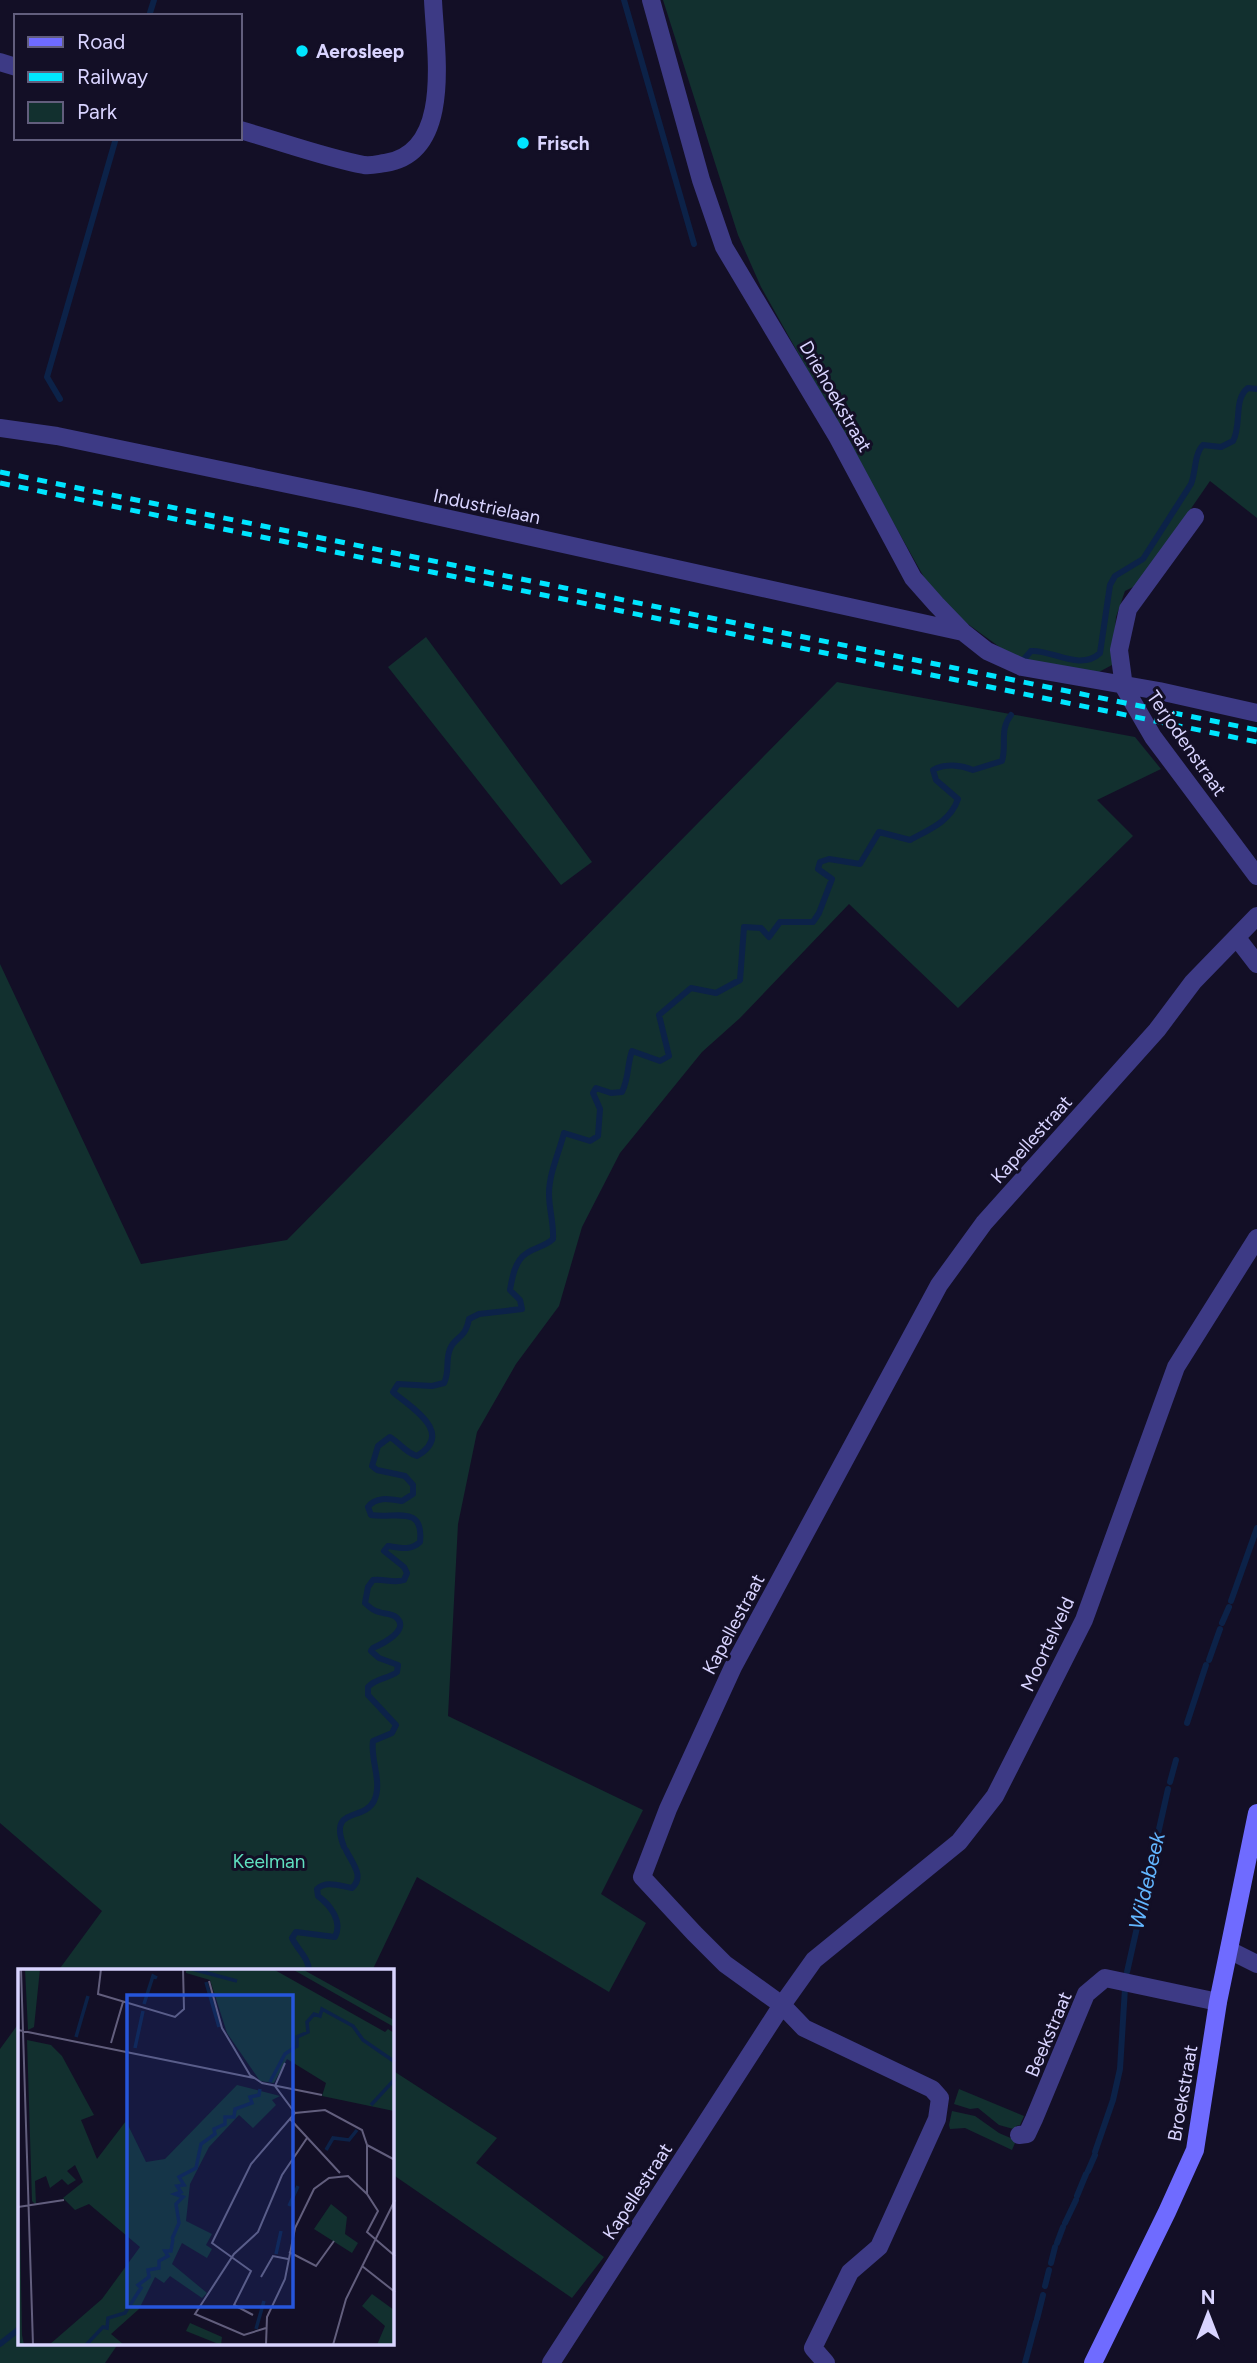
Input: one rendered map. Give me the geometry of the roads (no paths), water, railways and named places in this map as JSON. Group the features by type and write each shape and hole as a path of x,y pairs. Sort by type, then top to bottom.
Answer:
{"street":[{"path":"242,131 367,166 396,161 417,148 428,131 434,109 437,74 433,0"},
{"name":"Driehoekstraat","path":"651,0 701,180 724,247 838,438 913,578 963,632 1002,660 1022,667 1159,691 1257,713"},
{"name":"Industrielaan","path":"0,428 57,436 359,499 963,632"},
{"name":"Terjodenstraat","path":"1195,517 1128,609 1119,650 1125,687 1153,737 1257,876"},
{"name":"Kapellestraat","path":"551,2363 782,2005 725,1964 642,1877 668,1809 733,1667 939,1284 984,1223 1157,1030 1193,982 1257,916"},
{"path":"1237,938 1257,964"},
{"name":"Moortelveld","path":"782,2005 814,1960 959,1842 995,1796 1084,1620 1177,1367 1257,1238"},
{"name":"Broekstraat","path":"1093,2363 1195,2150 1218,2002 1257,1813"},
{"path":"1229,1950 1257,1964"},
{"name":"Beekstraat","path":"1018,2135 1027,2134 1086,1994 1105,1978 1218,2002"},
{"path":"782,2005 804,2028 932,2089 941,2100 937,2119 879,2247 850,2272 813,2348 826,2363"}],"waterway":[{"path":"150,14 154,0"},
{"path":"624,0 694,244"},
{"path":"60,399 47,377 115,140"},
{"path":"1025,658 1031,651 1075,660 1092,658 1100,653 1110,585 1115,576 1143,559 1191,484 1198,453 1203,445 1221,447 1233,441 1243,393 1248,388 1257,389"},
{"path":"344,1847 340,1825 349,1816 369,1807 376,1794 373,1741 392,1733 396,1725 368,1695 368,1687 397,1672 398,1665 379,1658 371,1651 393,1636 398,1631 400,1622 396,1617 375,1611 365,1603 368,1587 373,1580 404,1580 407,1573 404,1567 384,1551 388,1546 409,1548 420,1542 420,1530 413,1518 371,1515 368,1507 375,1501 402,1501 413,1494 413,1485 405,1476 377,1470 372,1466 378,1446 390,1437 417,1456 428,1447 432,1438 426,1421 393,1392 398,1384 432,1386 444,1383 450,1349 465,1331 469,1319 479,1314 522,1309 520,1300 510,1290 512,1280 523,1256 553,1239 549,1186 564,1133 590,1141 598,1136 600,1109 593,1093 596,1088 611,1093 622,1092 632,1051 660,1061 669,1056 659,1015 691,988 716,993 740,980 744,927 761,928 769,937 780,922 813,922 832,879 818,869 820,862 829,859 860,864 879,832 910,840 945,819 958,799 936,780 933,770 943,766 973,770 1002,761 1005,726 1011,715"},
{"name":"Wildebeek","path":"1231,1601 1257,1528"},
{"name":"Wildebeek","path":"1222,1623 1229,1607"},
{"name":"Wildebeek","path":"1209,1660 1220,1629"},
{"name":"Wildebeek","path":"1187,1723 1206,1665"},
{"name":"Wildebeek","path":"1170,1782 1176,1760"},
{"name":"Wildebeek","path":"1127,1972 1168,1789"},
{"path":"309,1969 292,1938 296,1932 335,1937 336,1919 331,1909 318,1896 317,1889 329,1884 352,1888 356,1883 356,1869 346,1850"},
{"name":"Wildebeek","path":"1095,2152 1113,2100 1120,2069 1125,1988"},
{"name":"Wildebeek","path":"1088,2171 1095,2155"},
{"name":"Wildebeek","path":"1077,2196 1086,2174"},
{"name":"Wildebeek","path":"1065,2223 1076,2200"},
{"name":"Wildebeek","path":"1057,2243 1063,2227"},
{"name":"Wildebeek","path":"1051,2263 1055,2247"},
{"name":"Wildebeek","path":"1045,2286 1049,2270"},
{"name":"Wildebeek","path":"1037,2319 1043,2295"},
{"name":"Wildebeek","path":"1025,2363 1036,2322"},
{"path":"0,2344 18,2330"}],"railway":[{"path":"0,472 1257,730"},
{"path":"0,483 1257,742"}],"place":[{"name":"Aerosleep","path":"302,51"},
{"name":"Frisch","path":"523,143"}],"park label":[{"name":"Keelman","path":"269,1861"}]}
